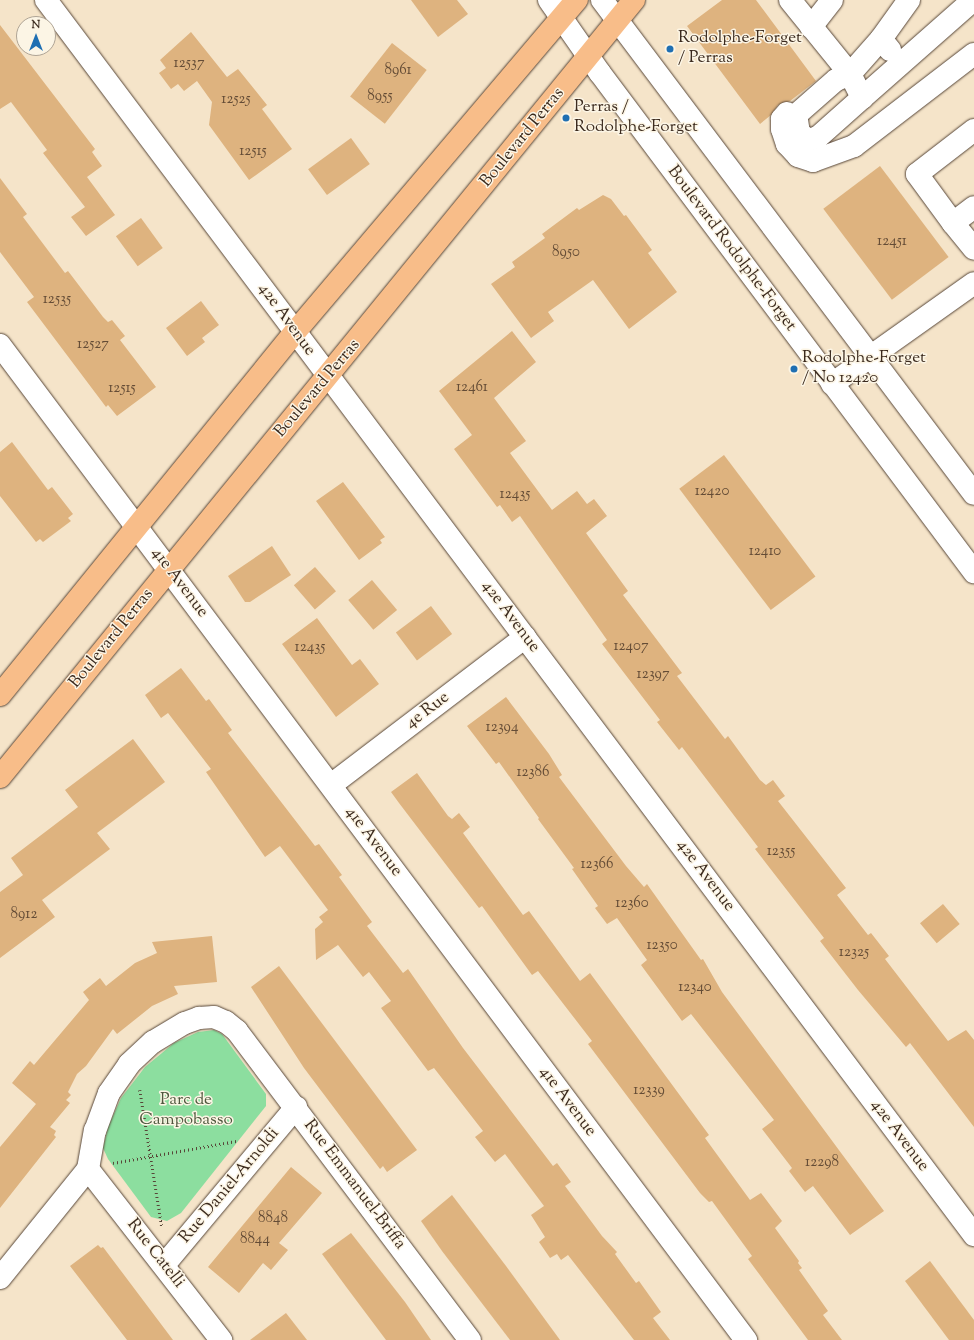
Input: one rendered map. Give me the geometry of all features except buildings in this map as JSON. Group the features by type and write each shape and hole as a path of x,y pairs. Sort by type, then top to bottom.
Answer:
{"main road":[{"path":"0,695 138,528 295,332 577,0"},
{"name":"Boulevard Perras","path":"0,777 168,570 328,377 634,0"}],"street":[{"name":"42e Avenue","path":"46,0 974,1235"},
{"name":"Boulevard Rodolphe-Forget","path":"549,0 588,57 974,572"},
{"path":"602,0 616,21 974,494"},
{"path":"790,0 811,27 843,77 862,98"},
{"path":"811,27 832,0"},
{"path":"909,0 881,39 843,77 796,115 799,133 808,140 818,137 899,63 973,0"},
{"path":"881,39 899,63"},
{"path":"843,77 825,81 782,119 782,129 787,144 798,156 813,161 854,146 974,54"},
{"path":"974,130 917,174 974,248"},
{"path":"953,222 974,207"},
{"path":"832,384 974,283"},
{"name":"41e Avenue","path":"0,345 746,1340"},
{"name":"4e Rue","path":"331,785 525,637"},
{"name":"Rue Emmanuel-Briffa","path":"89,1168 95,1131 109,1093 135,1059 153,1042 185,1023 199,1018 214,1017 226,1022 237,1031 296,1107 470,1340"},
{"name":"Rue Daniel-Arnoldi","path":"164,1265 296,1107"},
{"path":"0,1278 89,1168"},
{"name":"Rue Catelli","path":"89,1168 221,1340"}],"path":[{"path":"135,1059 162,1219 164,1265"},
{"path":"89,1168 272,1135"}],"green space":[{"name":"Parc de Campobasso","path":"214,1030 222,1034 266,1094 266,1106 181,1213 167,1221 151,1217 108,1159 103,1148 108,1127 121,1098 145,1067 174,1043 198,1032"}],"place":[{"name":"Rodolphe-Forget / Perras","path":"670,49"},
{"name":"Perras / Rodolphe-Forget","path":"566,118"},
{"name":"Rodolphe-Forget / No 12420","path":"794,369"}]}
